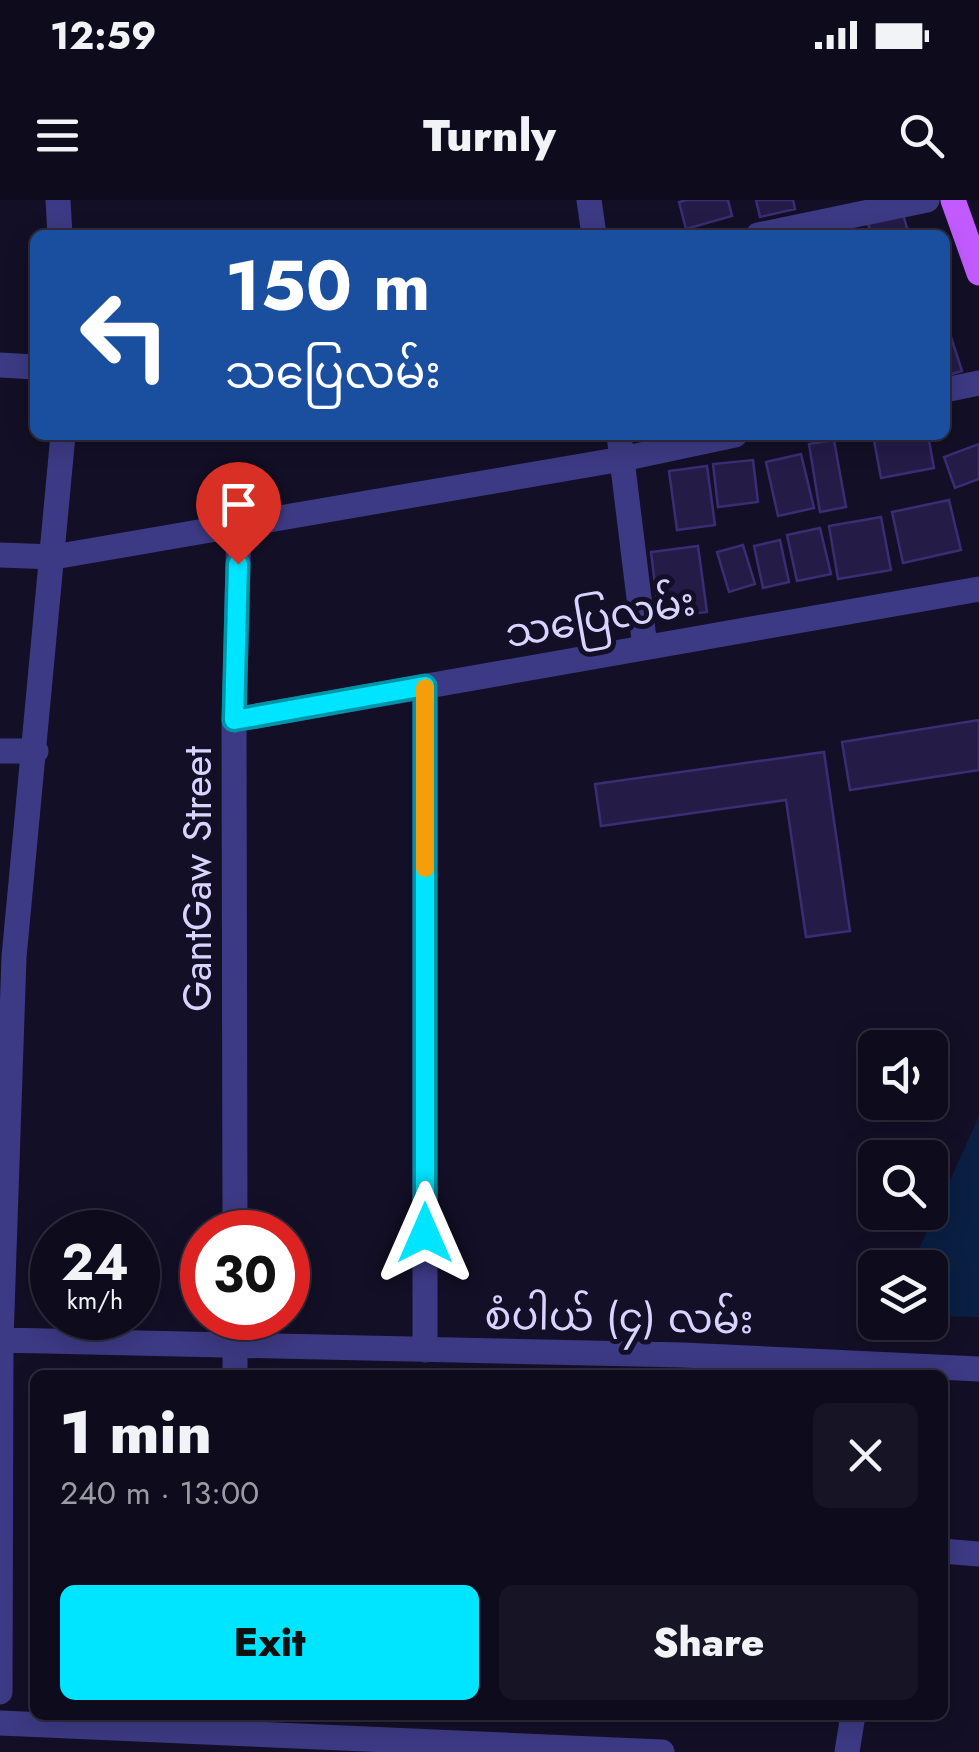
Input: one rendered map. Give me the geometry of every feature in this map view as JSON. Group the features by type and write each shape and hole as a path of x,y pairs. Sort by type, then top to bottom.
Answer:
{"main road":[{"path":"953,200 979,273"}],"street":[{"path":"58,200 60,230"},
{"path":"589,200 593,230"},
{"path":"782,230 927,200"},
{"path":"0,365 30,367"},
{"path":"950,389 979,382"},
{"path":"0,1692 0,1340 7,957 36,751 63,440"},
{"path":"0,555 54,556 238,525 620,447 687,440"},
{"path":"620,447 645,647"},
{"name":"GantGaw Street","path":"235,1210 234,720 238,525"},
{"name":"သပြေလမ်း","path":"234,720 979,589"},
{"path":"425,686 425,1350"},
{"path":"0,751 36,751"},
{"name":"စံပါယ် (၄) လမ်း","path":"0,1340 816,1360 915,1370"},
{"path":"235,1340 235,1370"},
{"path":"948,1371 979,1370"},
{"path":"948,1551 979,1554"},
{"path":"847,1752 853,1720"},
{"path":"0,1724 654,1751"}],"water":[{"path":"979,1116 979,1317 948,1316 948,1250 919,1250 928,1230 948,1230 948,1185"}],"building":[{"path":"728,200 732,216 686,229 679,202"},
{"path":"756,200 793,200 795,209 760,217"},
{"path":"903,214 908,230 870,230 868,224"},
{"path":"950,334 962,371 950,375"},
{"path":"834,440 846,507 820,512 809,444"},
{"path":"874,440 929,440 934,468 881,478"},
{"path":"979,444 979,479 955,488 944,457"},
{"path":"801,454 814,508 778,516 766,462"},
{"path":"753,460 758,502 718,507 713,464"},
{"path":"707,466 715,525 677,530 669,471"},
{"path":"949,500 961,550 903,563 892,512"},
{"path":"881,517 891,570 838,579 829,526"},
{"path":"820,528 831,574 797,581 787,535"},
{"path":"780,540 789,582 763,588 754,546"},
{"path":"743,545 755,584 729,592 717,552"},
{"path":"698,546 707,612 659,618 651,552"},
{"path":"979,720 979,770 850,790 842,742"},
{"path":"824,752 850,931 806,937 786,800 601,826 595,784"}],"slow traffic":[{"path":"425,688 425,868"}],"route":[{"path":"238,564 234,720 425,686 425,1233"}]}
